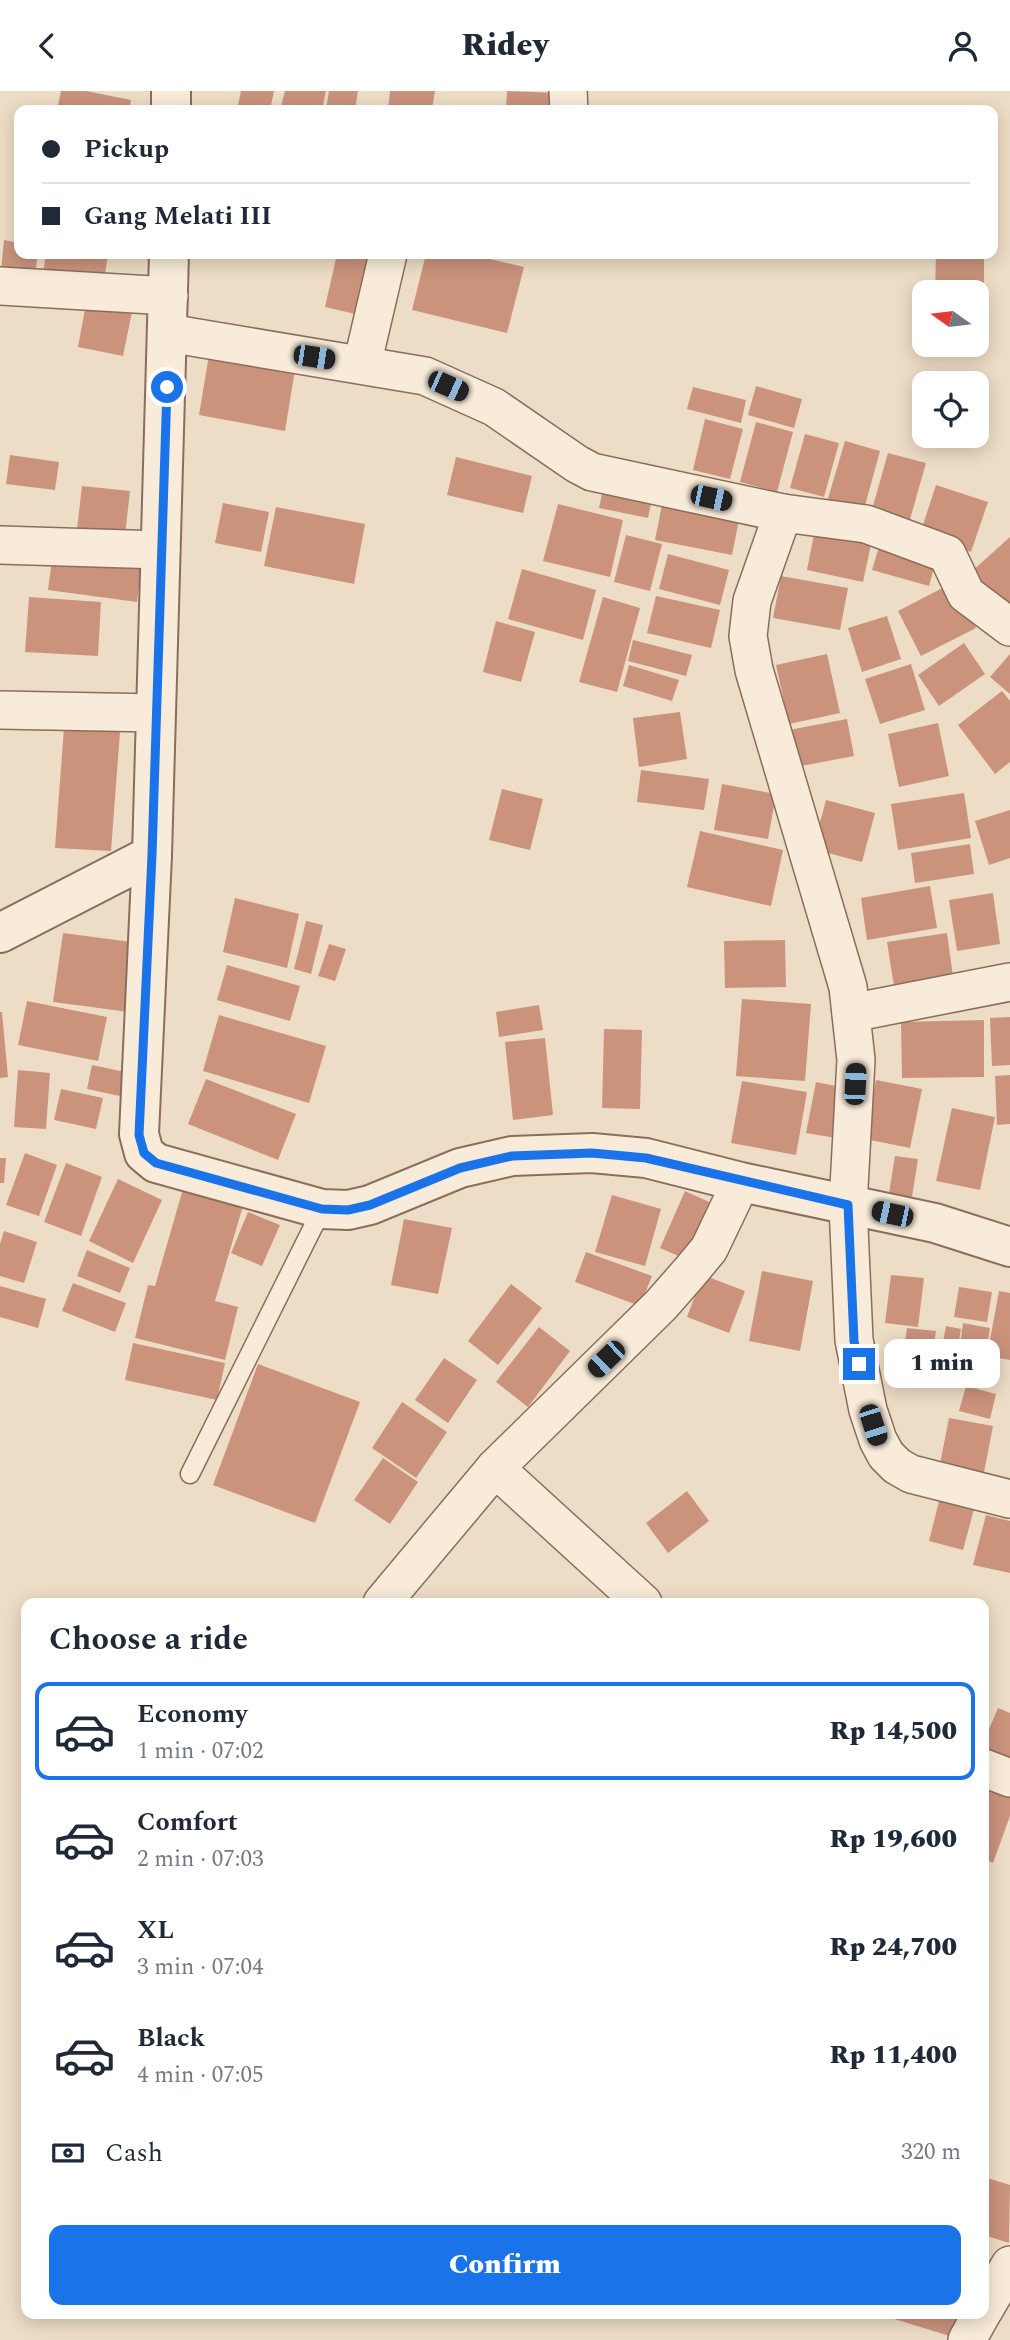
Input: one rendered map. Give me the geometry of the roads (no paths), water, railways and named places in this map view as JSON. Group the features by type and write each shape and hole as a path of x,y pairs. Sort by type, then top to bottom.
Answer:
{"street":[{"path":"169,259 152,855 139,1135 144,1153 156,1163 322,1209 348,1210 370,1205 460,1168 512,1156 592,1153 646,1158 741,1182 935,1223 1010,1247"},
{"path":"362,365 387,259"},
{"path":"0,286 169,315 362,365 425,376 494,407 592,472 783,513 866,524 947,554 966,594 1010,627"},
{"path":"783,513 752,601 748,636 754,670 848,986 856,1060 848,1205 854,1341 868,1410 878,1440 886,1455 897,1466 911,1474 1010,1500"},
{"path":"0,545 161,551"},
{"path":"0,710 156,713"},
{"path":"0,933 152,855"},
{"path":"851,1013 1010,982"},
{"path":"386,1598 495,1468 662,1304 689,1273 709,1249 741,1182"},
{"path":"495,1468 638,1598"},
{"path":"989,1770 1010,1777"},
{"path":"989,2302 1010,2265"},
{"path":"967,2340 979,2319"}],"lane":[{"path":"190,1474 322,1209"}]}
